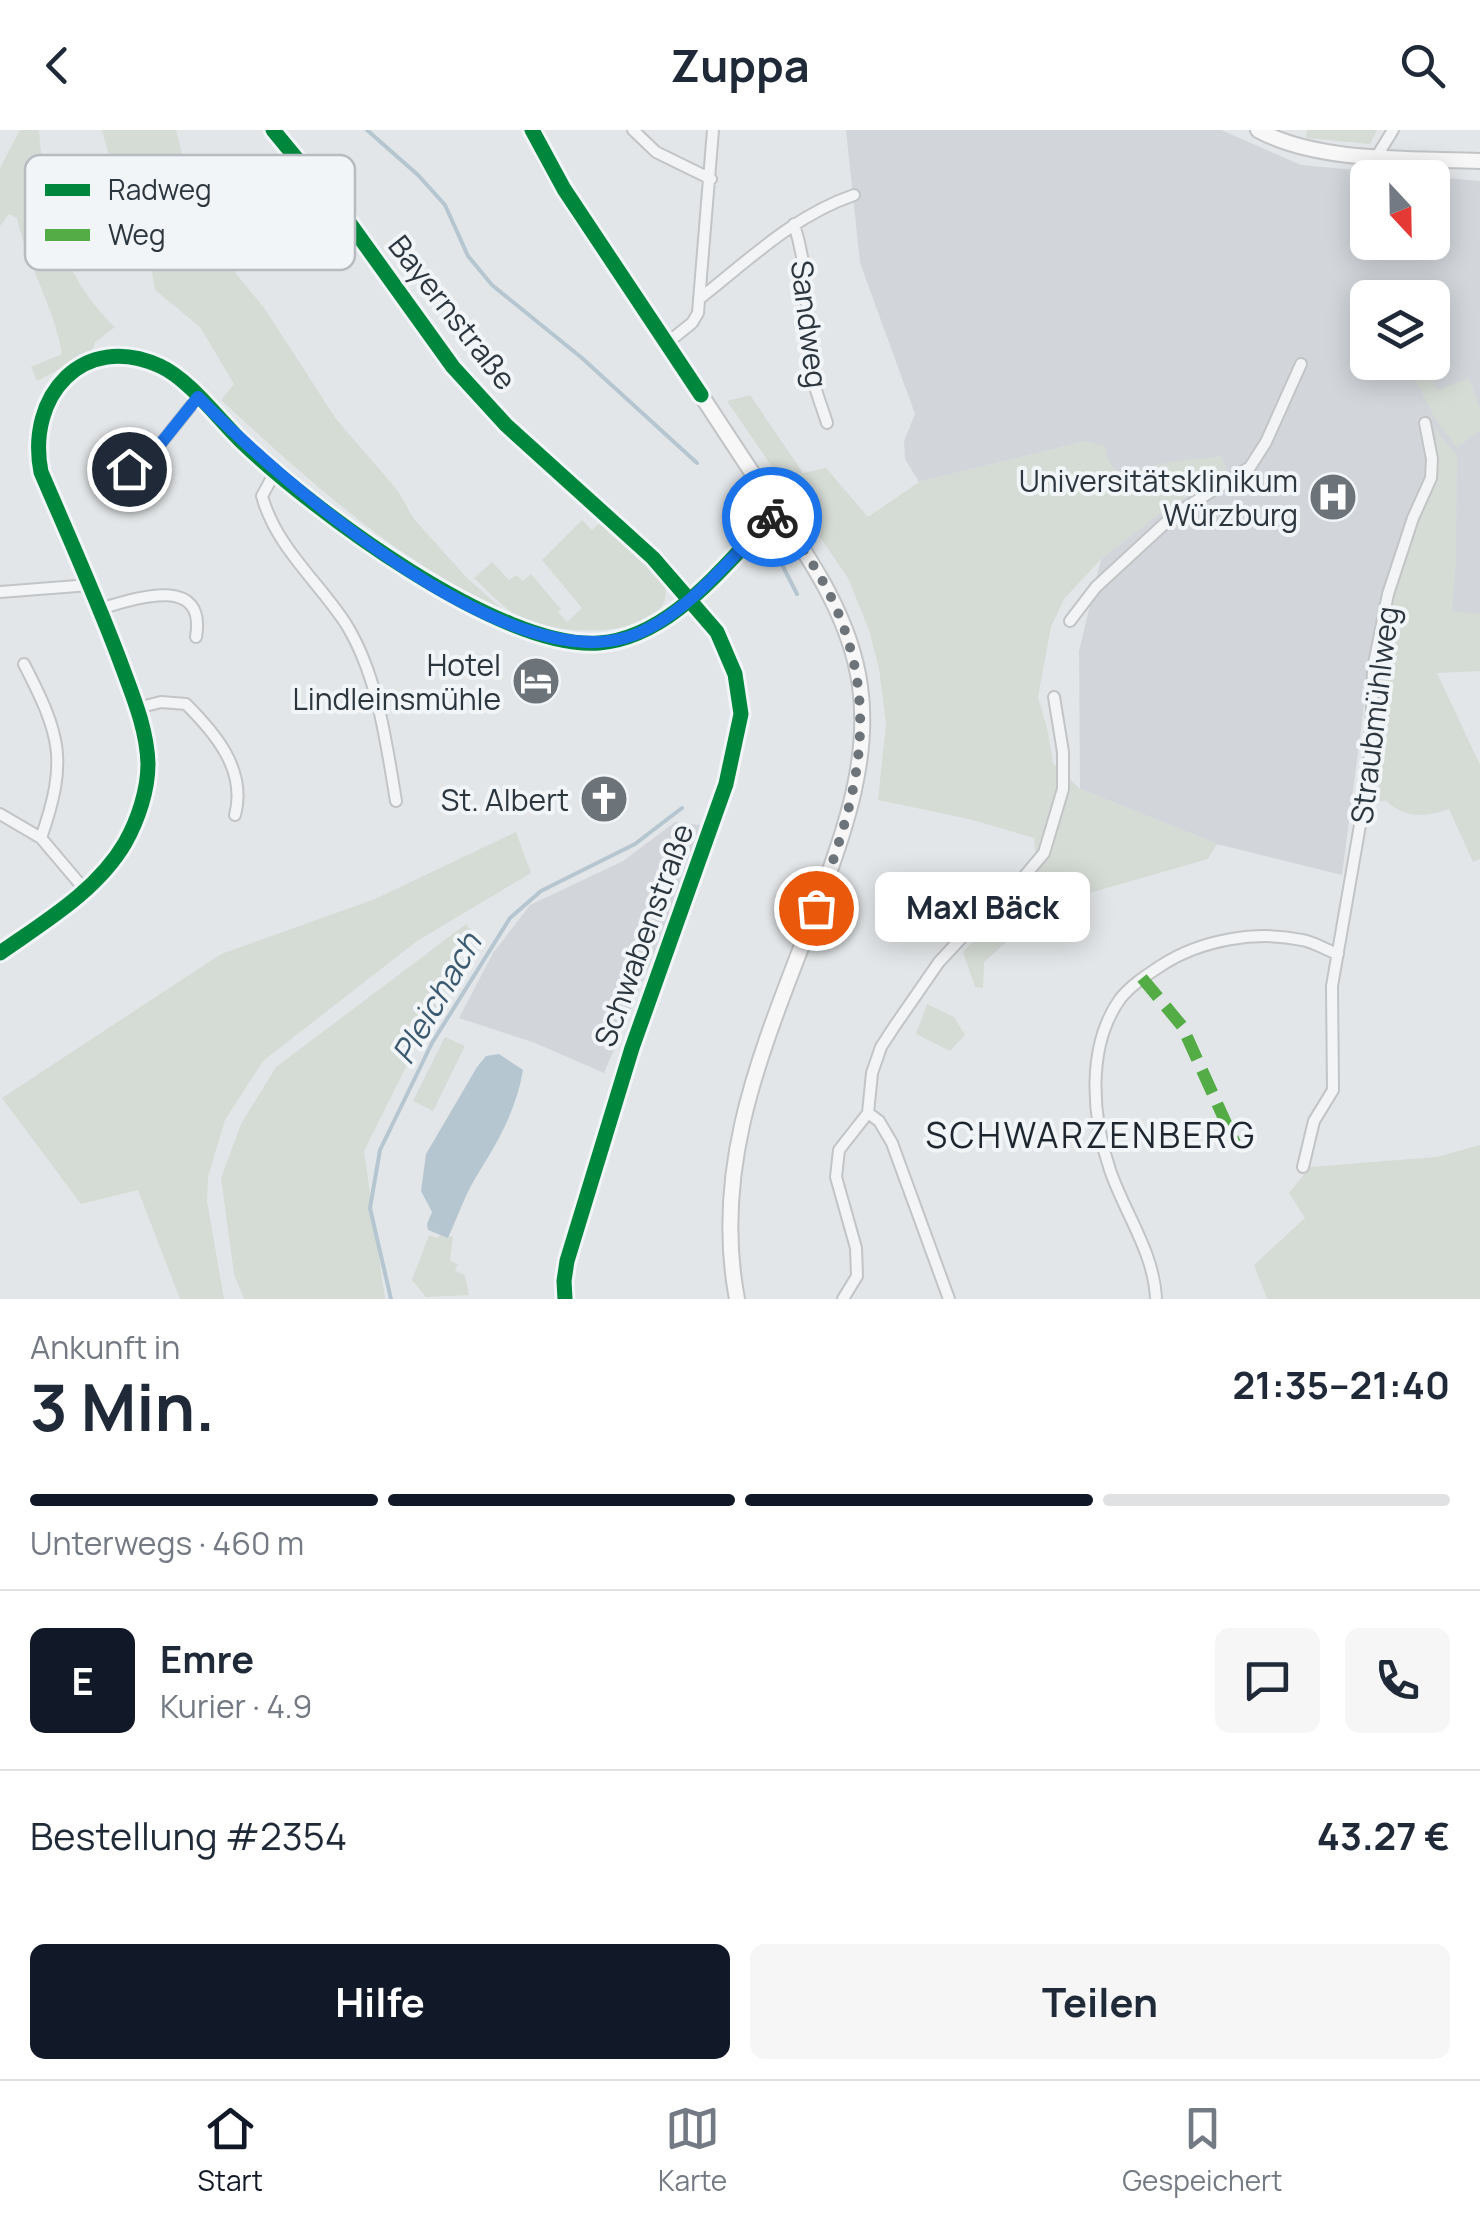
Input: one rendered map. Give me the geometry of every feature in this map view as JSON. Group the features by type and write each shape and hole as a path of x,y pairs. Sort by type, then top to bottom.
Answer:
{"street":[{"name":"Bayernstraße","path":"273,130 294,155"},
{"path":"532,130 572,202 819,575 849,642 860,686 858,774 841,838 765,1048 738,1136 728,1230 738,1299"},
{"path":"633,130 656,152 711,180"},
{"path":"667,342 698,314 713,130"},
{"path":"1258,130 1316,150 1480,160"},
{"path":"1377,156 1393,130"},
{"path":"698,299 794,224 826,204 854,195"},
{"name":"Sandweg","path":"794,224 808,286 810,368 826,424"},
{"name":"Bayernstraße","path":"355,231 454,367 506,424 653,558 688,600"},
{"path":"0,953 85,890 125,842 144,794 146,738 137,708 100,609 41,472 38,431 48,398 68,374 85,364 102,358 137,358 164,367 275,472 382,552 516,628 570,642 600,643 651,627 688,600 778,512"},
{"path":"1070,621 1096,587 1174,515 1250,467 1266,442 1302,364"},
{"path":"129,469 154,452 198,397"},
{"name":"Straubmühlweg","path":"1303,1168 1314,1122 1333,1090 1332,986 1368,764 1373,669 1388,594 1431,478 1432,459 1425,423"},
{"path":"275,472 262,496 264,506 275,530 347,626 373,688 396,801"},
{"path":"0,592 90,585"},
{"path":"100,609 151,594 172,594 193,608 199,621 196,636"},
{"name":"Schwabenstraße","path":"566,1299 564,1282 574,1230 632,1048 726,784 740,723 738,690 727,650 688,600"},
{"path":"24,664 53,726 59,766 56,794 41,838"},
{"path":"843,1299 857,1276 856,1248 836,1177 839,1150 868,1113 872,1073 892,1030 940,962 966,932 1012,891 1044,853 1063,789 1063,752 1054,696"},
{"path":"137,708 162,702 186,704 209,727 227,752 235,778 235,814"},
{"path":"0,814 41,838 85,890"},
{"path":"1156,1299 1151,1262 1110,1170 1100,1133 1095,1072 1106,1030 1120,1000 1142,978 1176,956 1244,937 1304,940 1338,954"},
{"path":"868,1113 880,1121 892,1143 948,1299"}],"shaded area":[{"path":"20,130 39,130 42,155 25,155 25,245 17,218 9,214 0,226 0,168"},
{"path":"102,130 176,130 182,155 109,155"},
{"name":"Universitätsklinikum Würzburg","path":"846,130 1221,130 1301,165 1350,169 1350,260 1450,260 1450,178 1480,181 1480,631 1373,638 1342,875 1217,844 1080,789 1079,651 1101,559 1169,506 1218,479 1220,456 1127,475 1116,470 1086,441 919,482 905,459 904,441 915,414 860,263"},
{"path":"1307,130 1377,130 1370,144 1306,138"},
{"path":"34,270 73,270 96,307 115,327 95,342 92,352 37,381 31,367 62,354"},
{"path":"152,270 233,270 265,309 336,419 398,491 414,519 466,577 503,610 389,543 221,400 234,384 200,327 155,290"},
{"path":"1469,378 1480,408 1480,430 1457,448 1436,420 1416,380 1433,380 1437,390"},
{"path":"750,395 803,473 826,468 868,517 919,482 1086,441 1105,446 1115,468 1130,473 1160,464 1221,456 1227,470 1218,479 1169,506 1101,559 1064,599 1051,627 1038,697 1053,763 1080,789 1217,844 1208,859 1086,894 1022,928 984,962 983,988 975,987 963,952 1038,875 1034,838 969,819 878,800 886,724 879,668 869,630 848,578 727,401"},
{"path":"1435,428 1457,456 1452,611 1480,614 1480,671 1437,673 1480,765 1480,859 1473,862 1449,809 1416,815 1386,801 1372,802 1378,672 1390,604 1423,505 1434,487 1438,459"},
{"path":"582,520 592,530 602,521 664,582 664,601 654,615 611,629 538,625 509,610 474,578 492,562 509,580 517,575 523,581 531,574 567,622 582,608 542,560"},
{"path":"675,822 708,826 604,1073 535,1043 459,1018 493,953 530,905 623,861"},
{"path":"516,832 531,873 417,941 263,1061 225,1120 208,1177 207,1201 224,1299 180,1299 138,1190 81,1204 2,1098 221,954 375,899"},
{"path":"466,924 473,933 364,1151 385,1299 244,1299 234,1274 221,1178 241,1124 276,1067"},
{"path":"927,1004 954,1017 965,1035 950,1051 916,1034"},
{"path":"445,1037 465,1046 433,1111 413,1101"},
{"path":"499,1054 523,1070 520,1084 506,1123 448,1238 428,1230 432,1212 421,1191 426,1154 477,1067 486,1056"},
{"path":"1480,1145 1480,1299 1267,1299 1254,1265 1305,1218 1289,1193 1310,1167 1437,1157"},
{"path":"442,1234 453,1237 450,1261 458,1264 455,1271 465,1275 469,1295 426,1297 412,1280 429,1235 437,1238"}],"waterway":[{"name":"Pleichach","path":"367,130 445,205 468,256 492,285 582,358 697,463"},
{"name":"Pleichach","path":"775,551 797,594"},
{"name":"Pleichach","path":"391,1299 370,1208 380,1150 432,1043 510,918 541,891 635,844 682,808"}],"marked path":[{"path":"1142,978 1182,1026 1235,1143"}],"cycle path":[{"path":"273,130 294,155"},
{"path":"532,130 564,189 701,395"},
{"path":"355,231 453,367 506,425 653,558 717,632 735,674 741,714 726,784 632,1048 567,1261 565,1299"},
{"path":"0,953 100,876 130,834 146,784 147,751 134,699 41,472 42,418 66,377 85,364 107,357 132,357 171,372 274,471 360,538 461,600 511,624 558,639 599,643 626,638 651,627 698,593 778,511"}],"way so far":[{"path":"772,517 778,512 819,575 849,642 860,686 858,774 816,908"}],"place":[{"name":"Universitätsklinikum Würzburg","path":"1333,497"},
{"name":"Hotel Lindleinsmühle","path":"536,681"},
{"name":"St. Albert","path":"604,799"},
{"name":"Maxl Bäck","path":"816,908"}],"district":[{"name":"SCHWARZENBERG","path":"1091,1135"}],"route":[{"path":"129,469 154,452 198,397 275,472 382,552 516,628 570,642 600,643 651,627 688,600 772,517"}]}
